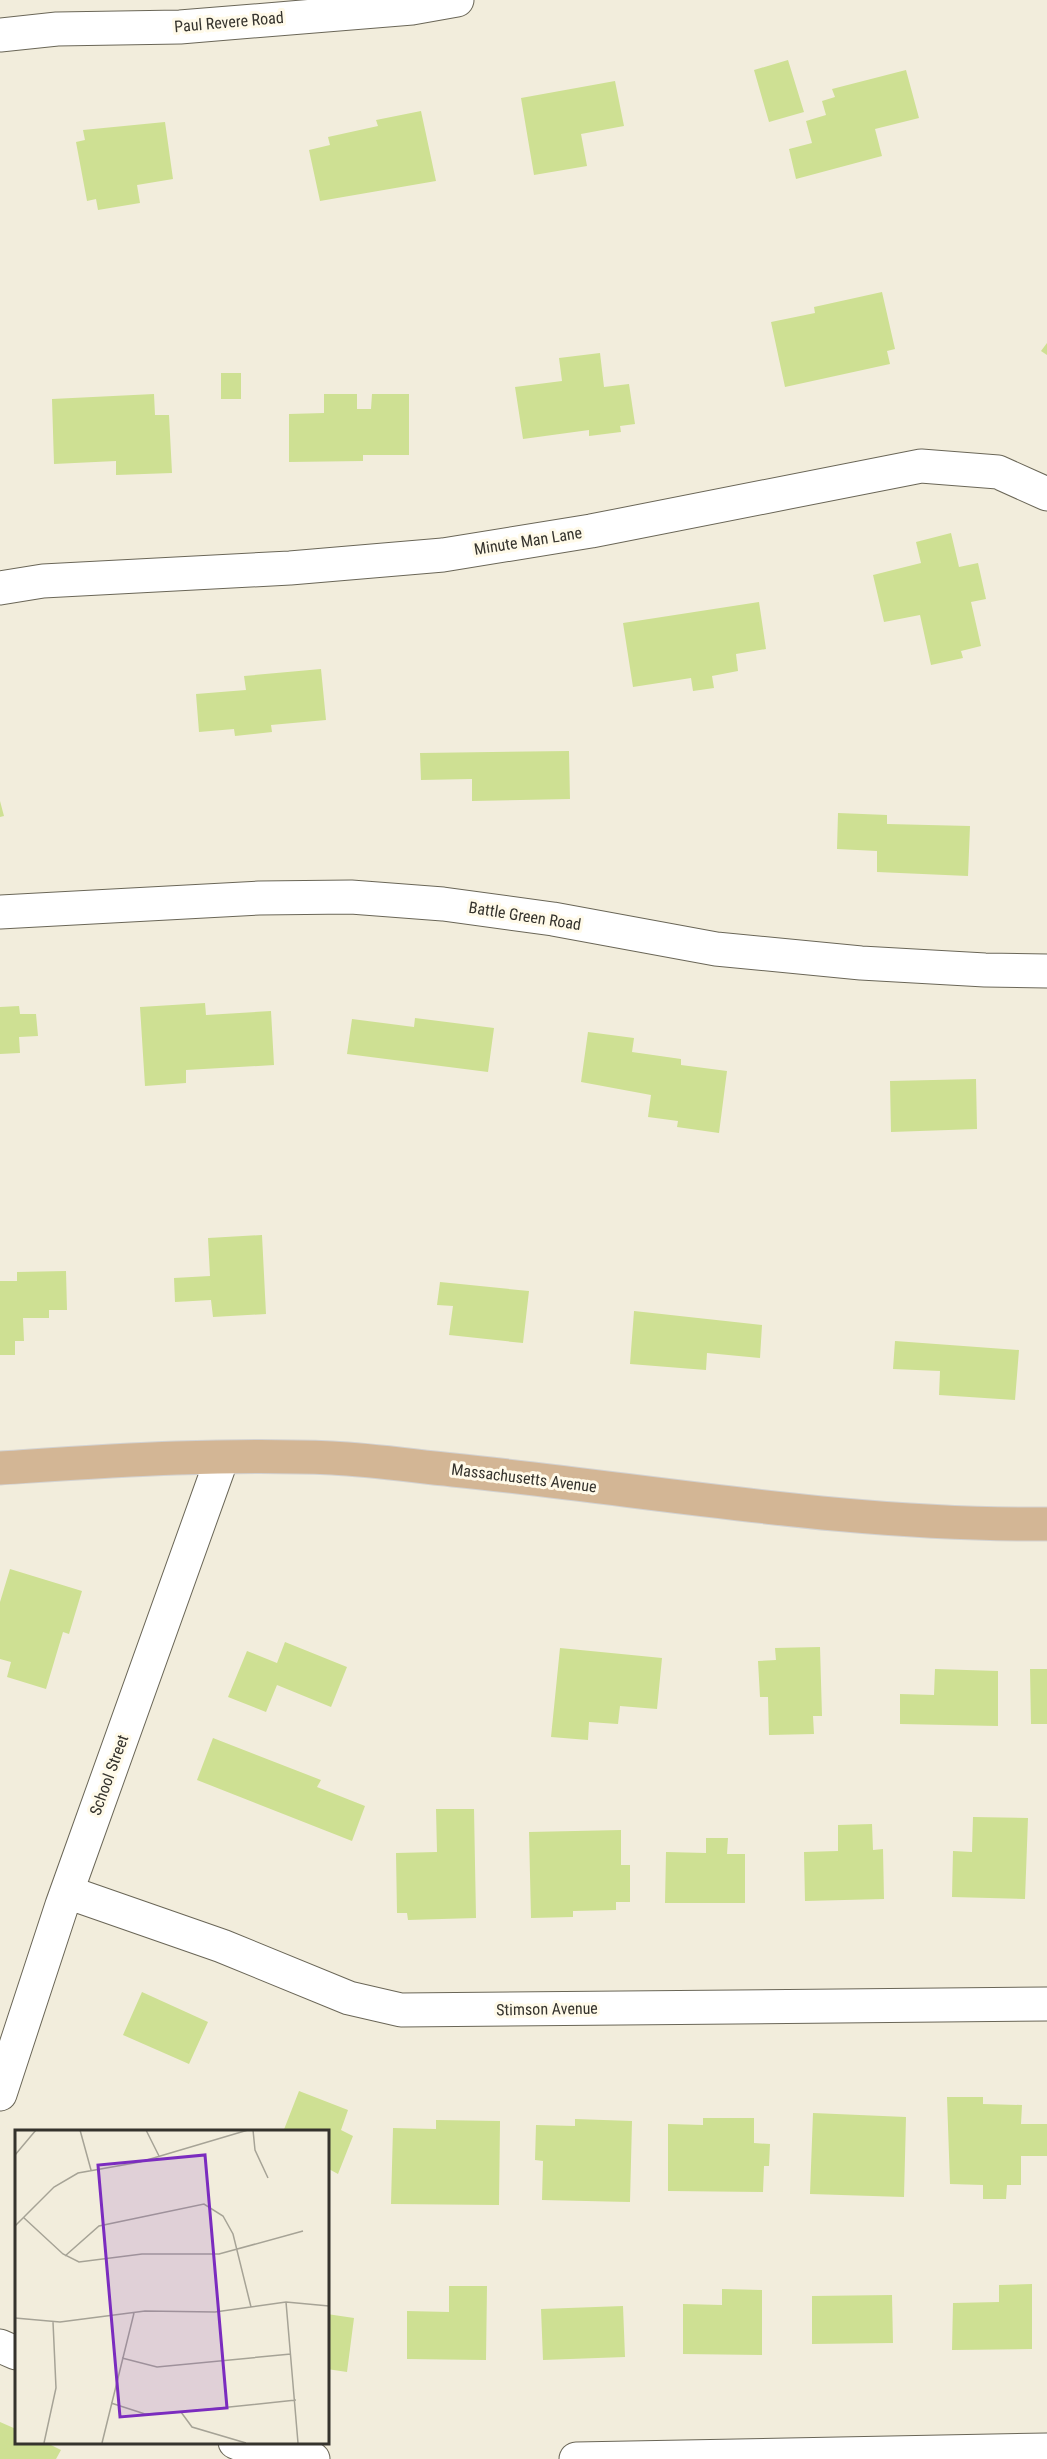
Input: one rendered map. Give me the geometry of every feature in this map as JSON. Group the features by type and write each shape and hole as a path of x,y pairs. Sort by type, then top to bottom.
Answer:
{"main road":[{"name":"Massachusetts Avenue","path":"0,1468 222,1458 333,1458 502,1475 766,1508 1004,1525 1047,1524"}],"street":[{"name":"Paul Revere Road","path":"0,35 57,29 180,27 412,8 457,0"},
{"name":"Minute Man Lane","path":"0,588 43,581 290,568 443,555 615,527 921,466 998,472 1047,494"},
{"name":"Battle Green Road","path":"0,912 259,898 351,897 443,904 553,919 716,949 872,963 1047,970"},
{"name":"School Street","path":"0,2094 67,1892 222,1458"},
{"name":"Stimson Avenue","path":"67,1892 222,1946 349,1998 401,2010 1047,2004"},
{"path":"0,2346 15,2353"},
{"path":"238,2444 247,2448 313,2459"},
{"path":"576,2459 1047,2450"}],"building":[{"path":"788,60 804,112 769,122 754,70"},
{"path":"906,70 919,118 875,129 882,156 796,179 789,149 812,143 806,121 826,115 822,101 835,97 832,89"},
{"path":"615,81 624,126 581,134 587,166 534,175 521,98"},
{"path":"421,111 436,181 320,201 309,150 330,145 328,137 378,126 376,120"},
{"path":"165,122 173,179 137,185 140,203 98,210 96,199 87,201 76,142 85,140 83,130"},
{"path":"882,292 895,349 887,351 890,364 785,387 771,322 815,313 814,307"},
{"path":"1047,343 1047,355 1041,351"},
{"path":"600,353 604,387 629,384 635,424 620,426 621,432 589,436 589,430 523,439 515,387 562,381 559,358"},
{"path":"221,373 241,373 241,399 221,399"},
{"path":"154,394 155,415 169,415 172,473 116,475 116,461 54,464 52,399"},
{"path":"324,394 357,394 357,409 371,409 372,394 409,394 409,455 363,455 363,461 289,462 289,414 324,413"},
{"path":"951,533 959,567 978,563 986,599 971,602 981,646 961,651 963,658 931,665 920,615 884,622 873,575 921,563 916,542"},
{"path":"759,602 766,649 736,654 738,671 712,676 714,688 693,691 691,678 633,687 623,623"},
{"path":"321,669 326,720 271,725 272,732 235,736 234,729 199,732 196,694 246,690 244,676"},
{"path":"569,751 570,799 472,801 472,779 421,780 420,753"},
{"path":"0,801 4,816 0,817"},
{"path":"838,813 887,815 887,824 970,826 968,876 877,872 877,851 837,849"},
{"path":"205,1003 206,1015 271,1011 274,1065 186,1070 186,1083 145,1086 140,1007"},
{"path":"19,1006 20,1014 36,1014 38,1036 19,1037 20,1053 0,1054 0,1007"},
{"path":"415,1018 494,1028 488,1072 347,1054 352,1019 414,1027"},
{"path":"588,1032 634,1038 632,1052 681,1059 681,1065 727,1071 719,1133 677,1127 678,1121 648,1117 651,1095 581,1082"},
{"path":"976,1079 977,1129 891,1132 890,1081"},
{"path":"262,1235 266,1314 213,1317 211,1300 175,1302 174,1278 210,1276 208,1238"},
{"path":"66,1271 67,1310 49,1310 49,1318 23,1318 24,1341 15,1341 15,1355 0,1355 0,1281 17,1281 17,1272"},
{"path":"440,1282 529,1291 523,1343 449,1335 453,1306 437,1305"},
{"path":"634,1311 762,1325 760,1358 707,1353 706,1370 630,1364"},
{"path":"895,1341 1019,1350 1015,1400 939,1395 940,1371 893,1369"},
{"path":"10,1569 82,1591 69,1634 63,1632 46,1689 7,1677 11,1662 0,1659 0,1602"},
{"path":"285,1642 347,1667 331,1707 277,1685 266,1712 228,1697 247,1651 277,1663"},
{"path":"820,1647 822,1716 813,1716 814,1734 769,1735 768,1697 760,1697 758,1661 776,1660 775,1648"},
{"path":"560,1648 662,1658 657,1709 620,1706 618,1724 589,1722 588,1740 551,1737"},
{"path":"935,1669 998,1671 998,1726 900,1724 900,1694 934,1695"},
{"path":"1030,1669 1047,1669 1047,1724 1031,1724"},
{"path":"213,1738 321,1780 317,1787 365,1806 352,1841 197,1780"},
{"path":"436,1809 474,1809 476,1918 408,1920 407,1913 397,1913 396,1853 437,1852"},
{"path":"973,1817 1028,1818 1025,1899 952,1897 953,1851 972,1852"},
{"path":"872,1824 873,1850 883,1849 884,1899 805,1901 804,1852 838,1851 838,1825"},
{"path":"621,1830 621,1865 630,1865 630,1902 616,1902 616,1910 573,1911 573,1917 531,1918 529,1832"},
{"path":"706,1838 728,1838 727,1854 745,1854 745,1903 665,1903 666,1852 706,1853"},
{"path":"142,1992 208,2022 189,2064 123,2035"},
{"path":"299,2091 348,2110 341,2130 353,2136 338,2174 328,2169 328,2130 284,2130"},
{"path":"947,2097 983,2097 983,2104 1022,2105 1021,2124 1047,2124 1047,2156 1021,2156 1021,2185 1007,2185 1006,2199 983,2199 983,2185 950,2184"},
{"path":"813,2113 906,2117 904,2197 810,2194"},
{"path":"703,2118 754,2118 754,2143 770,2144 769,2166 764,2166 763,2192 668,2191 668,2124 703,2125"},
{"path":"575,2119 632,2121 630,2202 542,2200 543,2161 535,2160 536,2125 575,2126"},
{"path":"436,2120 500,2121 499,2205 391,2204 393,2128 436,2129"},
{"path":"1032,2284 1032,2349 952,2350 953,2303 999,2302 999,2285"},
{"path":"449,2286 487,2286 486,2360 407,2359 407,2311 449,2312"},
{"path":"722,2289 762,2290 762,2355 683,2354 683,2304 722,2305"},
{"path":"892,2295 893,2343 812,2344 812,2296"},
{"path":"623,2306 625,2357 543,2360 541,2309"},
{"path":"328,2314 354,2318 347,2372 328,2369"},
{"path":"0,2422 15,2429 15,2444 49,2444 61,2450 56,2459 0,2459"}]}
